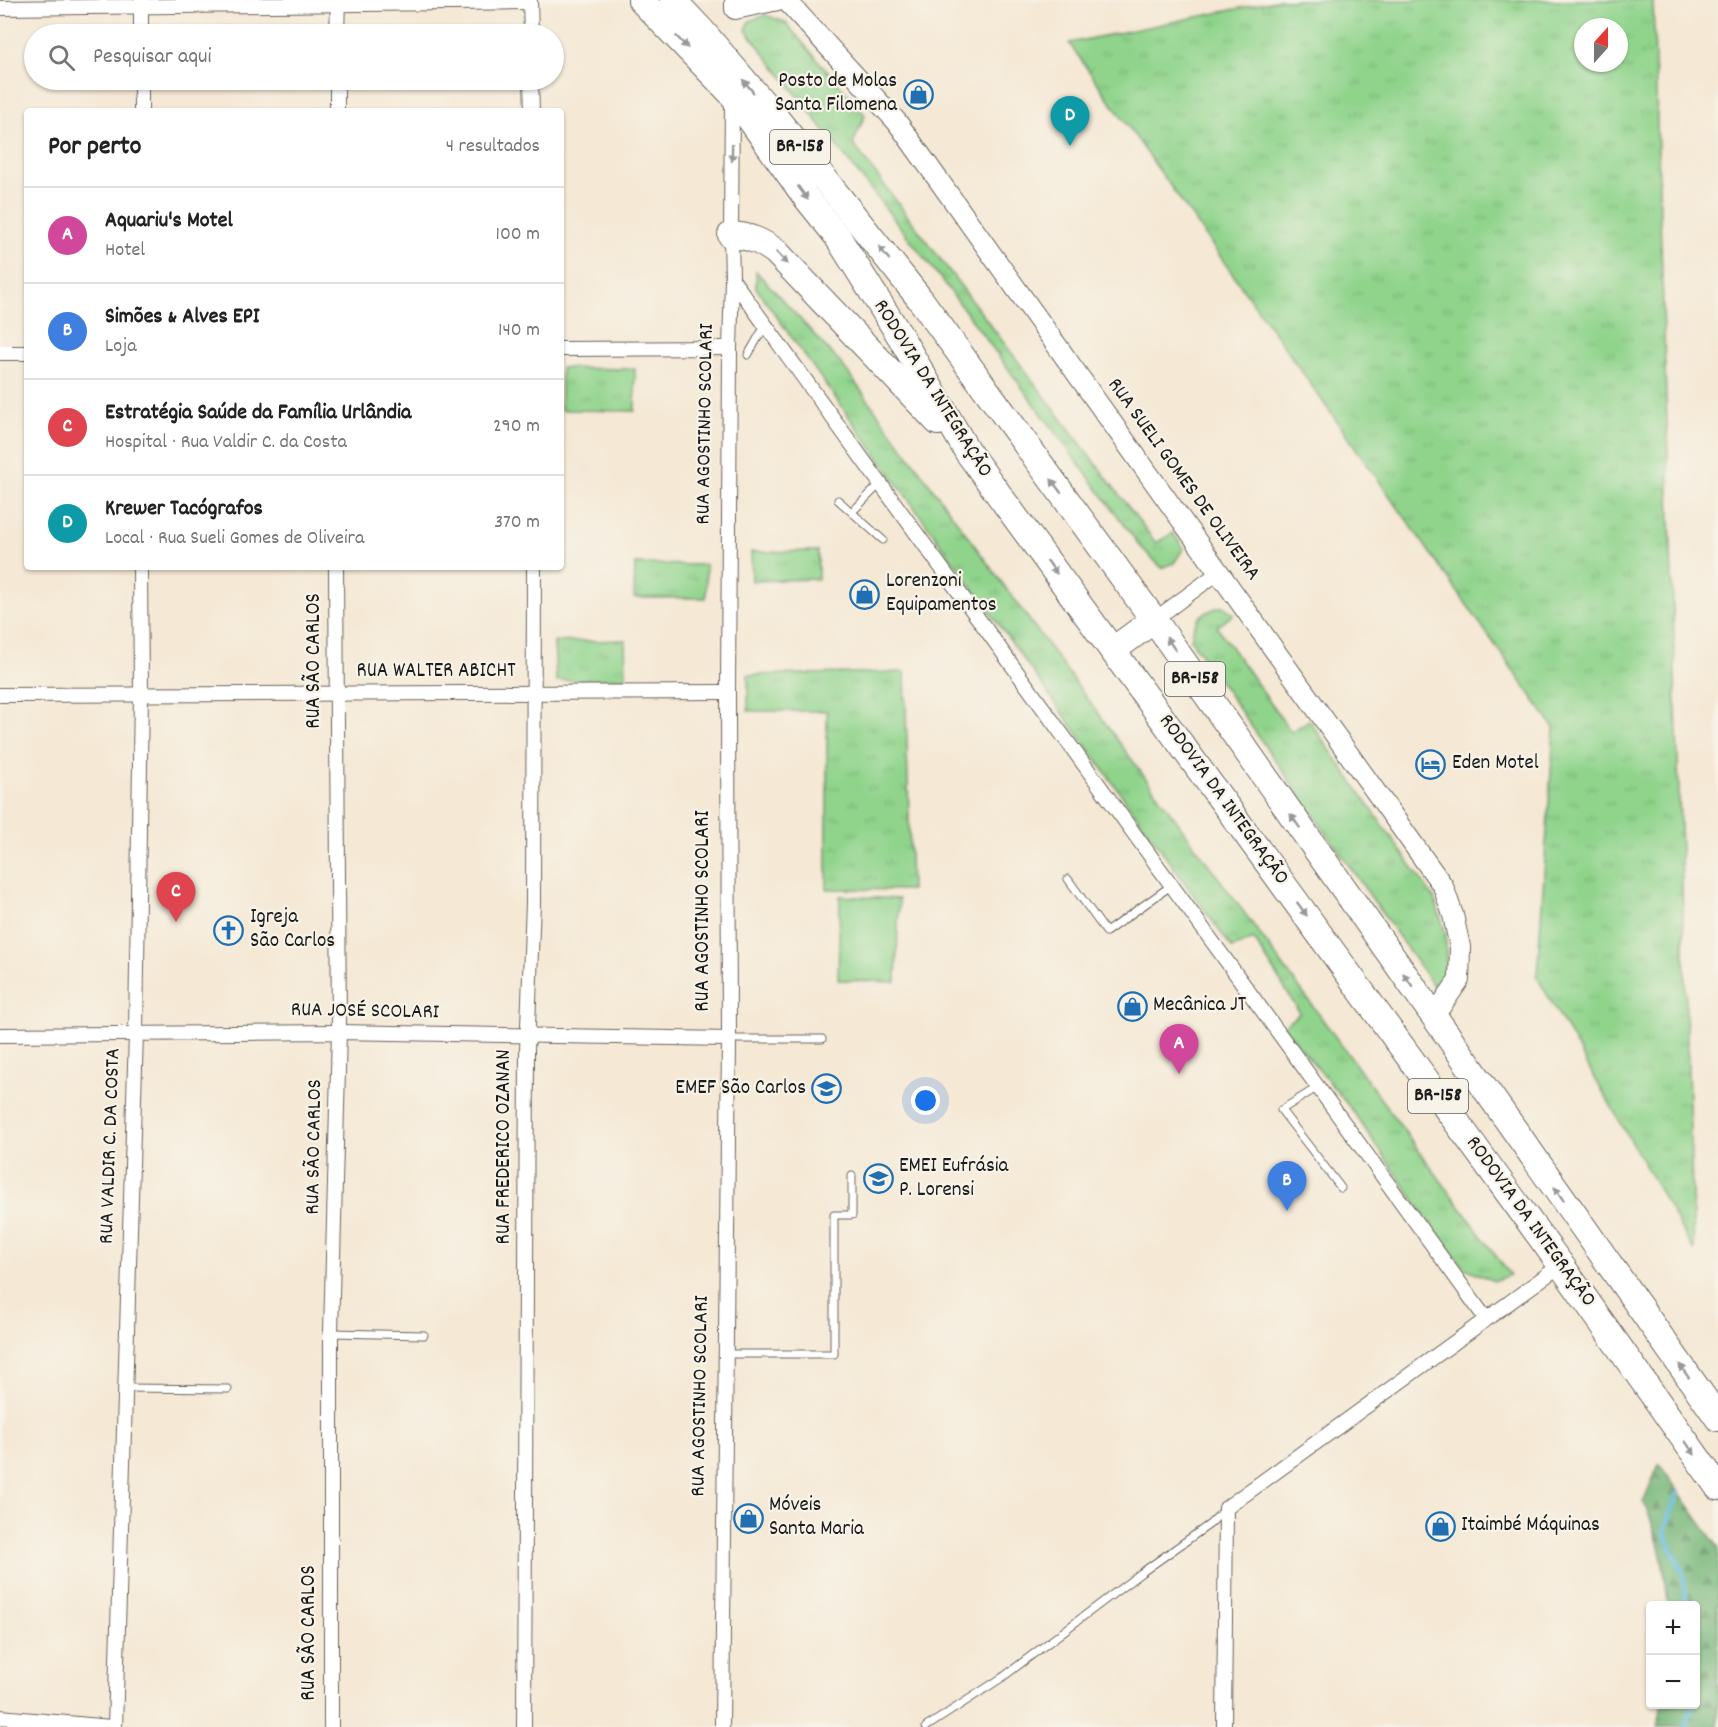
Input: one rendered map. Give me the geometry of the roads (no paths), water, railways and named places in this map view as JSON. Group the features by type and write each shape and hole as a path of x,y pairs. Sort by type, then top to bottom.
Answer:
{"highway":[{"name":"RODOVIA DA INTEGRAÇÃO","path":"641,0 732,94 805,196 837,236 900,336 967,452 1561,1265 1718,1487"},
{"name":"RODOVIA DA INTEGRAÇÃO","path":"673,0 775,117 920,299 1154,620 1718,1418"},
{"path":"731,235 747,236 762,242 776,252 967,452"},
{"path":"1113,650 1154,620"},
{"path":"1561,1265 1593,1242"}],"street":[{"path":"735,4 778,0"},
{"name":"RUA SUELI GOMES DE OLIVEIRA","path":"786,0 897,122 1443,886 1453,915 1460,947 1459,980 1434,1016"},
{"path":"0,8 141,3 530,1 531,24"},
{"path":"337,24 338,2"},
{"path":"141,3 141,24"},
{"path":"141,90 141,108"},
{"path":"337,90 337,108"},
{"path":"531,90 532,108"},
{"name":"RUA AGOSTINHO SCOLARI","path":"722,1727 729,1039 728,692 732,94"},
{"path":"732,279 1486,1319"},
{"path":"564,349 730,348"},
{"path":"0,353 24,352"},
{"name":"RUA VALDIR C. DA COSTA","path":"113,1727 136,1033 141,694 140,570"},
{"name":"RUA SÃO CARLOS","path":"331,1727 332,1334 339,1032 336,570"},
{"name":"RUA FREDERICO OZANAN","path":"524,1727 527,1035 533,903 534,570"},
{"path":"1154,620 1220,572"},
{"name":"RUA WALTER ABICHT","path":"0,695 728,692"},
{"name":"RUA JOSÉ SCOLARI","path":"0,1035 339,1032 729,1039"},
{"path":"1224,1727 1226,1508 1561,1265"},
{"path":"0,1717 113,1727"}],"lane":[{"path":"748,355 766,324"},
{"path":"852,512 881,483"},
{"path":"838,500 883,540"},
{"path":"1068,879 1106,932 1172,885"},
{"path":"729,1039 822,1039"},
{"path":"1318,1088 1281,1110 1341,1188"},
{"path":"725,1354 834,1354 834,1215 852,1215 852,1176"},
{"path":"332,1334 424,1335"},
{"path":"125,1388 228,1389"},
{"path":"926,1727 1003,1677 1210,1524 1226,1508"}],"waterway":[{"path":"1677,1494 1664,1532 1683,1573 1686,1601"},
{"path":"1685,1727 1691,1709"}],"place":[{"name":"Posto de Molas Santa Filomena","path":"918,94"},
{"name":"Krewer Tacógrafos","path":"1070,146"},
{"name":"Lorenzoni Equipamentos","path":"865,594"},
{"name":"Eden Motel","path":"1431,764"},
{"name":"Estratégia Saúde da Família Urlândia","path":"176,922"},
{"name":"Igreja São Carlos","path":"229,930"},
{"name":"Mecânica JT","path":"1132,1006"},
{"name":"Aquariu's Motel","path":"1179,1074"},
{"name":"EMEF São Carlos","path":"827,1089"},
{"name":"EMEI Eufrásia P. Lorensi","path":"878,1179"},
{"name":"Simões & Alves EPI","path":"1287,1211"},
{"name":"Móveis Santa Maria","path":"748,1518"},
{"name":"Itaimbé Máquinas","path":"1440,1526"}]}
